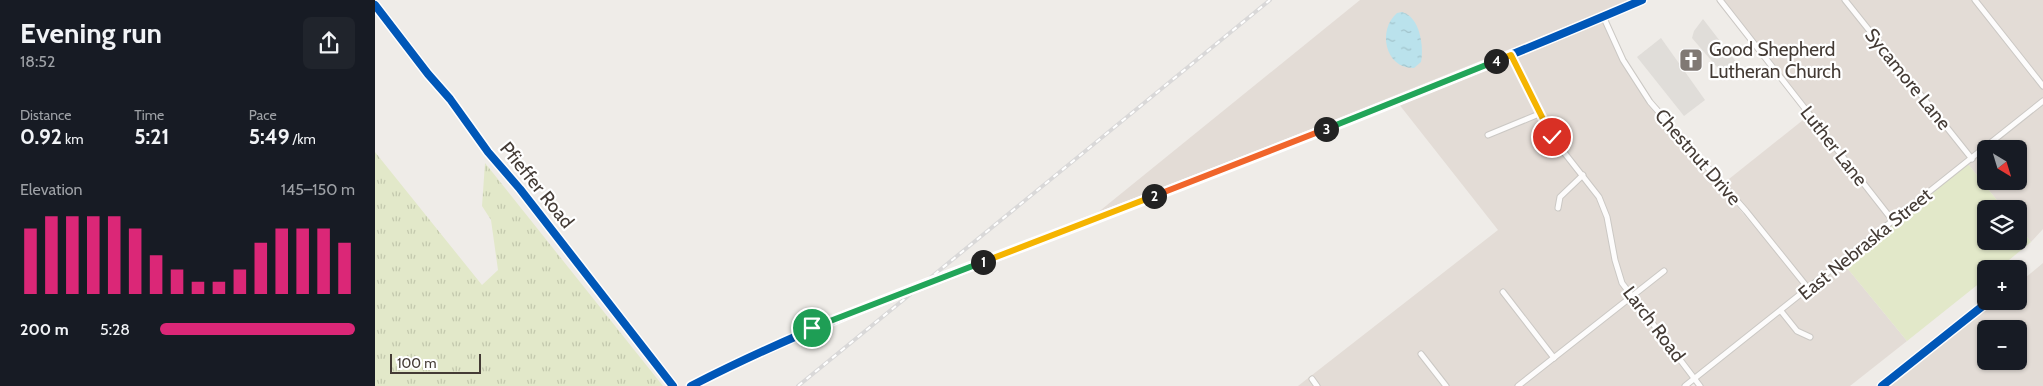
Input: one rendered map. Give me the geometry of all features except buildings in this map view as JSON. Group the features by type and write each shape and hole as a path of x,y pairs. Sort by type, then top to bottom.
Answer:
{"street":[{"path":"691,386 746,358 867,306 1263,154 1511,55 1642,0"},
{"name":"Luther Lane","path":"1720,0 1893,221"},
{"name":"Sycamore Lane","path":"1845,0 1972,158"},
{"path":"1975,0 2043,86"},
{"name":"Pfieffer Road","path":"375,5 428,74 450,99 488,152 520,189 673,386"},
{"name":"Chestnut Drive","path":"1603,16 1623,60 1650,102 1746,211 1808,288"},
{"name":"Larch Road","path":"1511,55 1552,137 1599,197 1607,216 1617,268 1622,283 1700,386"},
{"name":"East Nebraska Street","path":"1685,386 2043,101"},
{"path":"1488,135 1539,114"},
{"path":"1558,208 1560,197 1583,175"},
{"path":"1518,386 1663,271"},
{"path":"1503,292 1555,358"},
{"path":"1781,311 1797,331 1810,337"},
{"path":"1421,354 1446,386"},
{"path":"1312,379 1317,386"}],"shaded area":[{"path":"1360,0 1631,0 1091,218"},
{"path":"1724,0 2043,0 2043,99 1991,140 1977,140 1977,151 1893,218"},
{"path":"1602,19 1648,101 1806,288 1681,386 1298,386 1498,230 1398,103"},
{"path":"1703,19 1740,67 1723,74 1692,38 1694,31"},
{"path":"1661,38 1705,100 1684,116 1637,57"},
{"path":"2043,104 2043,229 2031,242 2027,237 2027,200 1997,200 1989,190 2027,190 2027,140 1997,140"},
{"path":"1808,116 1889,221 1808,285 1724,183"},
{"path":"1977,156 1977,175 1968,164"},
{"path":"1843,263 1907,341 1850,386 1701,386 1696,379"},
{"path":"2043,263 2043,386 1889,386 1984,310 2027,310 2027,276"}],"green space":[{"path":"375,152 482,285 498,270 491,220 482,206 485,163 663,386 375,386"},
{"path":"1968,164 1977,175 1977,190 1989,190 1997,200 1977,200 1977,250 2021,250 2009,260 1977,260 1977,285 1907,341 1843,263"},
{"path":"2027,237 2031,242 2027,245"}],"water":[{"path":"1402,12 1413,20 1421,40 1421,62 1414,68 1404,67 1396,62 1387,47 1387,29 1397,13"}],"railway":[{"path":"798,386 1270,0"}],"cycle path":[{"path":"691,386 833,320 1360,116 1642,0"},
{"path":"375,5 428,74 450,99 488,152 520,189 673,386"},
{"path":"1882,386 1978,310"}],"place":[{"name":"Good Shepherd Lutheran Church","path":"1691,60"}],"route":[{"path":"812,328 1273,150 1511,55 1552,137"}]}
